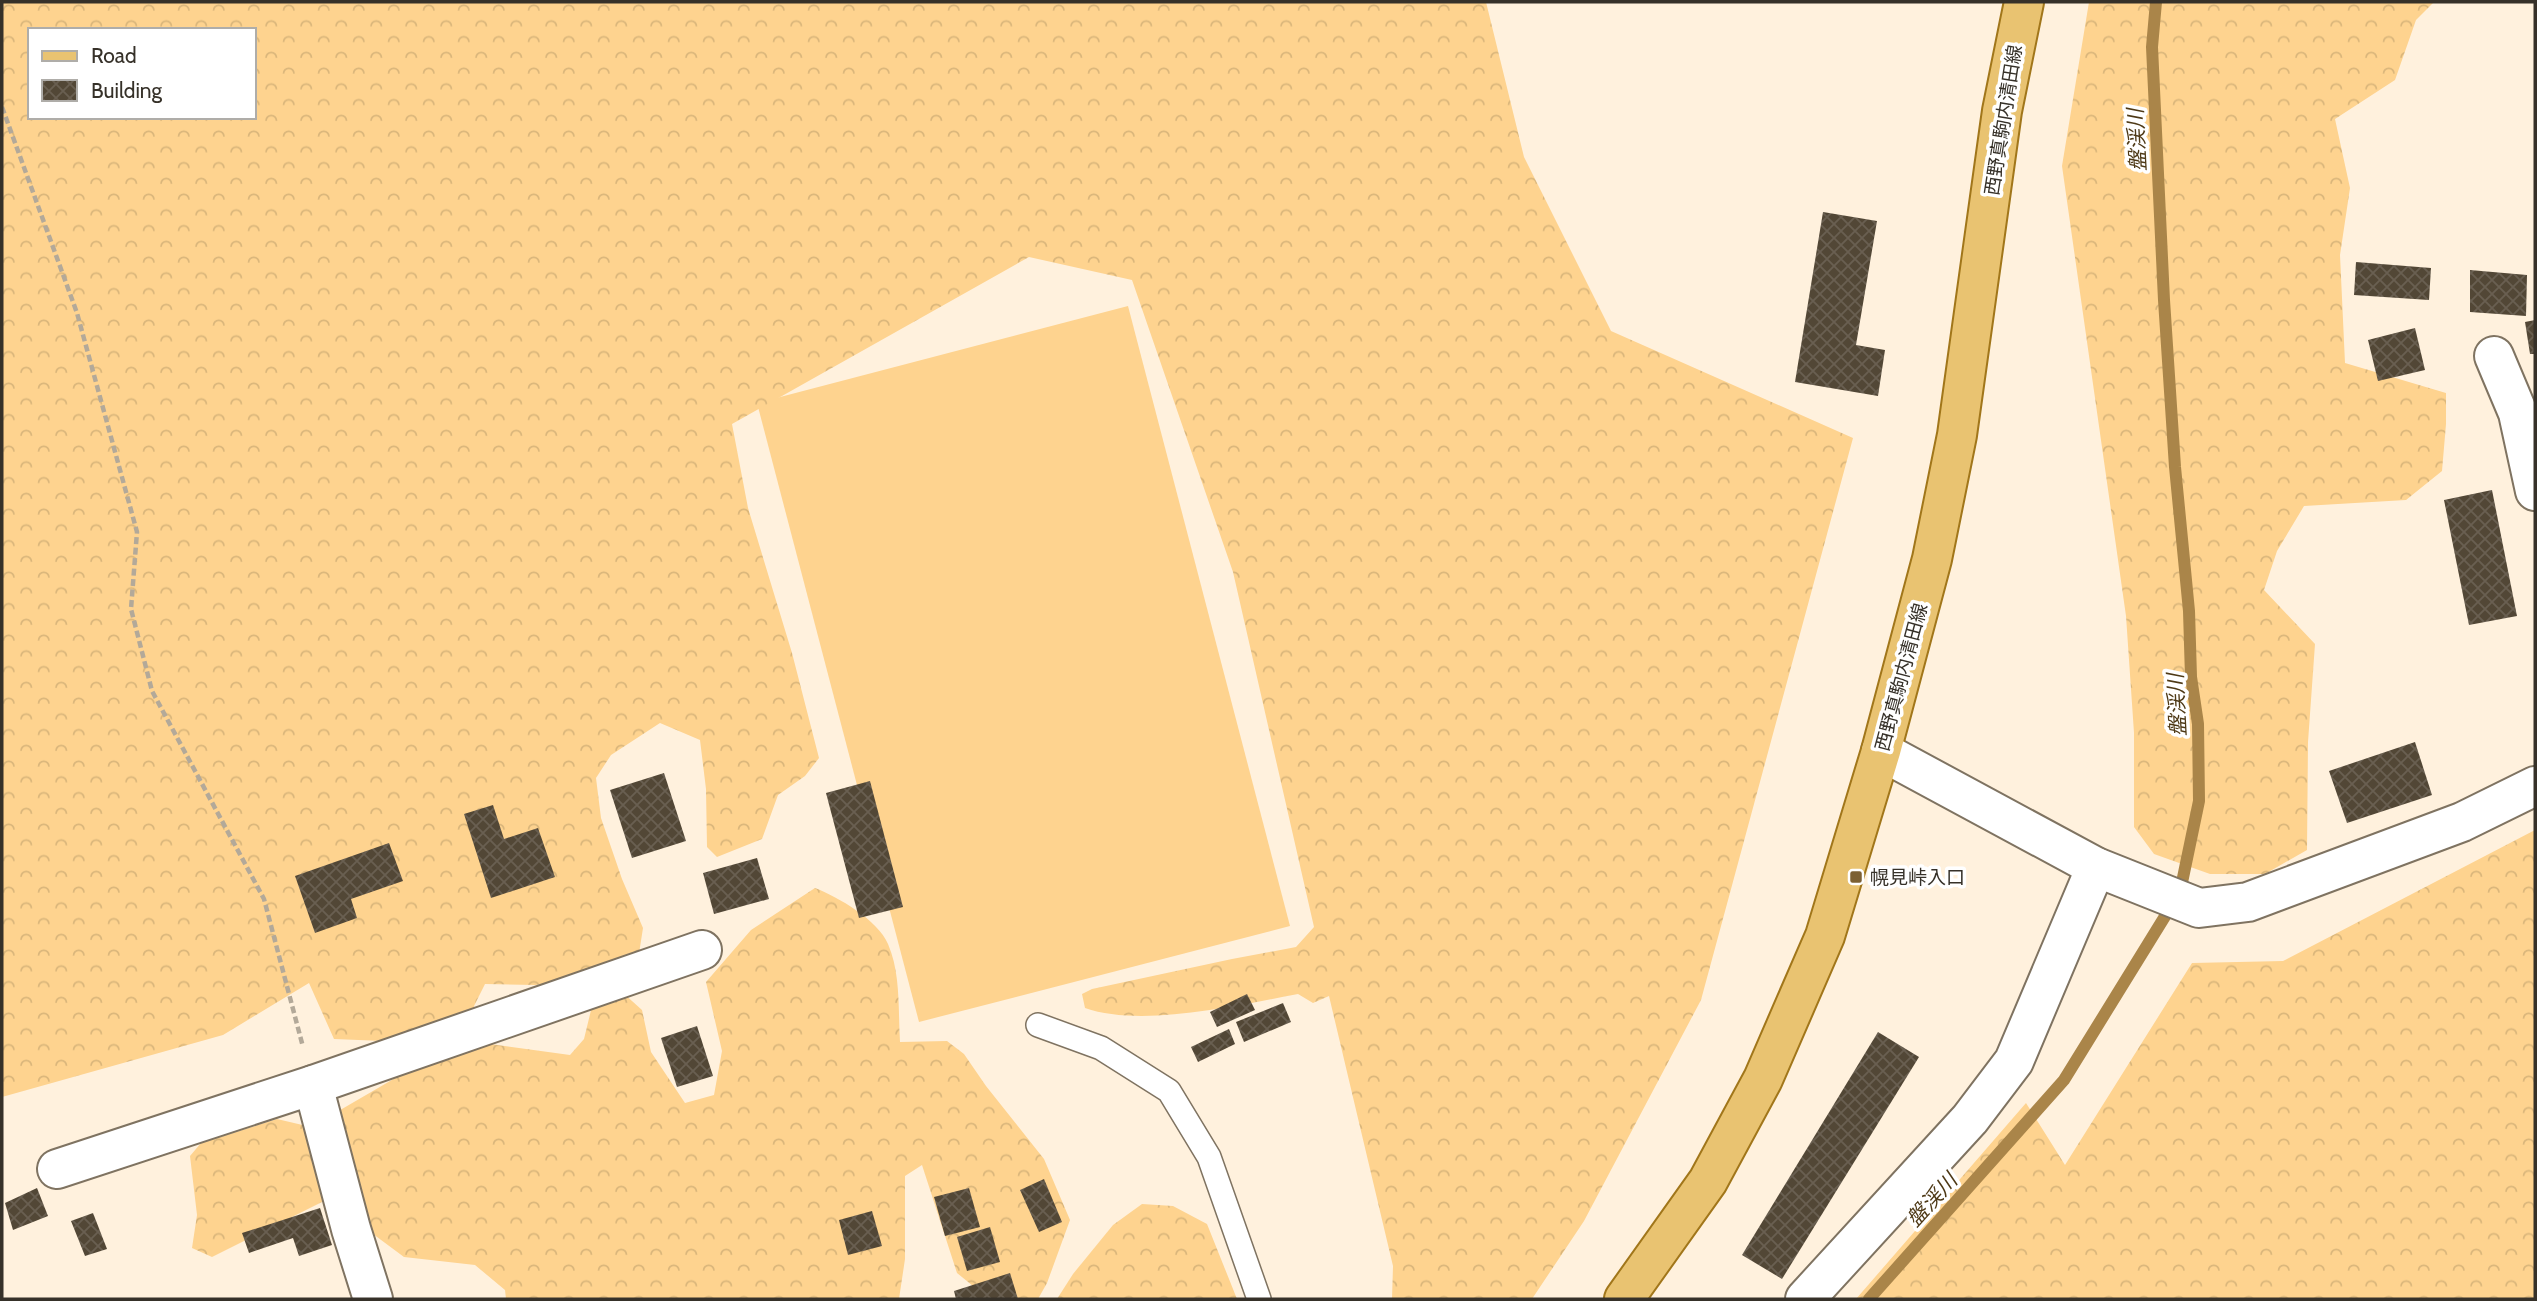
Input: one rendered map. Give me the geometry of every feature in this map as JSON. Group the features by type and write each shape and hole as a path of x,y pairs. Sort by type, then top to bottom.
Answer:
{"main road":[{"name":"西野真駒内清田線","path":"1624,1299 1708,1181 1763,1079 1825,936 1881,751 1932,559 1957,435 2002,111 2024,2"}],"street":[{"path":"2494,356 2518,413 2535,491"},
{"path":"1881,751 2101,869 2199,908 2248,902 2462,822 2535,786"},
{"path":"1805,1299 1970,1119 2014,1062 2101,869"},
{"path":"57,1169 313,1085 702,950"},
{"path":"313,1085 351,1229 373,1299"}],"lane":[{"path":"1038,1025 1101,1048 1169,1091 1209,1157 1259,1299"}],"path":[{"path":"2,107 77,313 137,533 131,609 152,691 264,899 313,1085"}],"green space":[{"path":"2,2 1486,2 1524,157 1611,331 1853,438 1701,1000 1584,1221 1532,1299 1392,1299 1393,1266 1329,996 1313,1003 1298,994 1220,1009 1162,1015 1108,1014 1085,1008 1082,994 1092,989 1296,947 1314,927 1233,572 1132,280 1029,257 732,424 748,508 792,653 819,758 805,776 778,795 762,839 717,857 707,847 706,789 700,740 660,723 611,755 596,778 601,818 622,879 643,928 638,960 575,981 535,985 485,984 474,1006 483,1043 570,1055 584,1039 593,1002 622,992 642,1010 651,1052 685,1103 714,1095 722,1051 706,982 751,930 815,888 835,897 867,918 888,944 897,980 900,1042 947,1041 964,1054 1044,1159 1070,1220 1047,1283 1038,1299 989,1299 957,1273 922,1165 905,1176 905,1259 899,1299 506,1299 505,1290 475,1265 404,1257 373,1234 354,1186 212,1257 192,1248 197,1215 190,1156 201,1143 277,1119 311,1127 409,1070 383,1041 334,1039 309,983 223,1035 2,1097"},
{"path":"2089,2 2434,2 2416,20 2395,80 2335,119 2350,188 2340,255 2345,363 2446,393 2442,471 2406,500 2304,506 2277,551 2264,590 2315,644 2308,742 2307,850 2265,874 2210,874 2154,854 2134,827 2134,733 2126,616 2062,166"},
{"path":"1128,306 1290,926 919,1022 757,403"},
{"path":"2535,830 2535,1299 1856,1299 2026,1103 2065,1165 2192,963 2283,961"},
{"path":"1142,1204 1173,1206 1207,1224 1237,1299 1057,1299 1073,1274 1113,1225"}],"building":[{"path":"1823,212 1877,221 1856,345 1885,350 1878,396 1795,382"},
{"path":"2356,262 2431,268 2429,300 2354,295"},
{"path":"2470,270 2527,275 2526,316 2470,312"},
{"path":"2535,320 2535,354 2530,354 2525,322"},
{"path":"2415,328 2425,370 2378,381 2368,340"},
{"path":"2492,490 2517,616 2469,625 2444,500"},
{"path":"2415,742 2432,795 2347,823 2329,771"},
{"path":"664,773 686,841 632,858 610,790"},
{"path":"870,781 903,907 859,918 826,793"},
{"path":"493,805 504,839 538,828 555,877 491,898 464,814"},
{"path":"389,843 403,881 351,899 357,918 315,933 295,876"},
{"path":"757,858 769,899 714,914 703,873"},
{"path":"1247,994 1255,1010 1217,1027 1210,1012"},
{"path":"1283,1003 1291,1022 1244,1042 1236,1022"},
{"path":"697,1026 713,1076 677,1087 661,1038"},
{"path":"1229,1029 1235,1044 1198,1062 1191,1047"},
{"path":"1878,1032 1919,1057 1782,1279 1742,1255"},
{"path":"1044,1179 1062,1222 1039,1232 1020,1190"},
{"path":"37,1188 48,1216 13,1230 5,1203"},
{"path":"969,1188 980,1227 945,1236 934,1197"},
{"path":"320,1208 332,1245 299,1256 293,1238 249,1253 242,1233"},
{"path":"872,1211 882,1246 848,1255 839,1220"},
{"path":"93,1213 107,1249 85,1256 71,1221"},
{"path":"990,1227 1000,1262 967,1271 957,1237"},
{"path":"1010,1273 1018,1299 956,1299 954,1291"}],"waterway":[{"name":"盤渓川","path":"1869,1299 2064,1080 2180,892 2199,801 2198,724 2191,677 2189,611 2175,467 2164,300 2152,47 2156,2"}],"place":[{"name":"幌見峠入口","path":"1856,877"}]}
